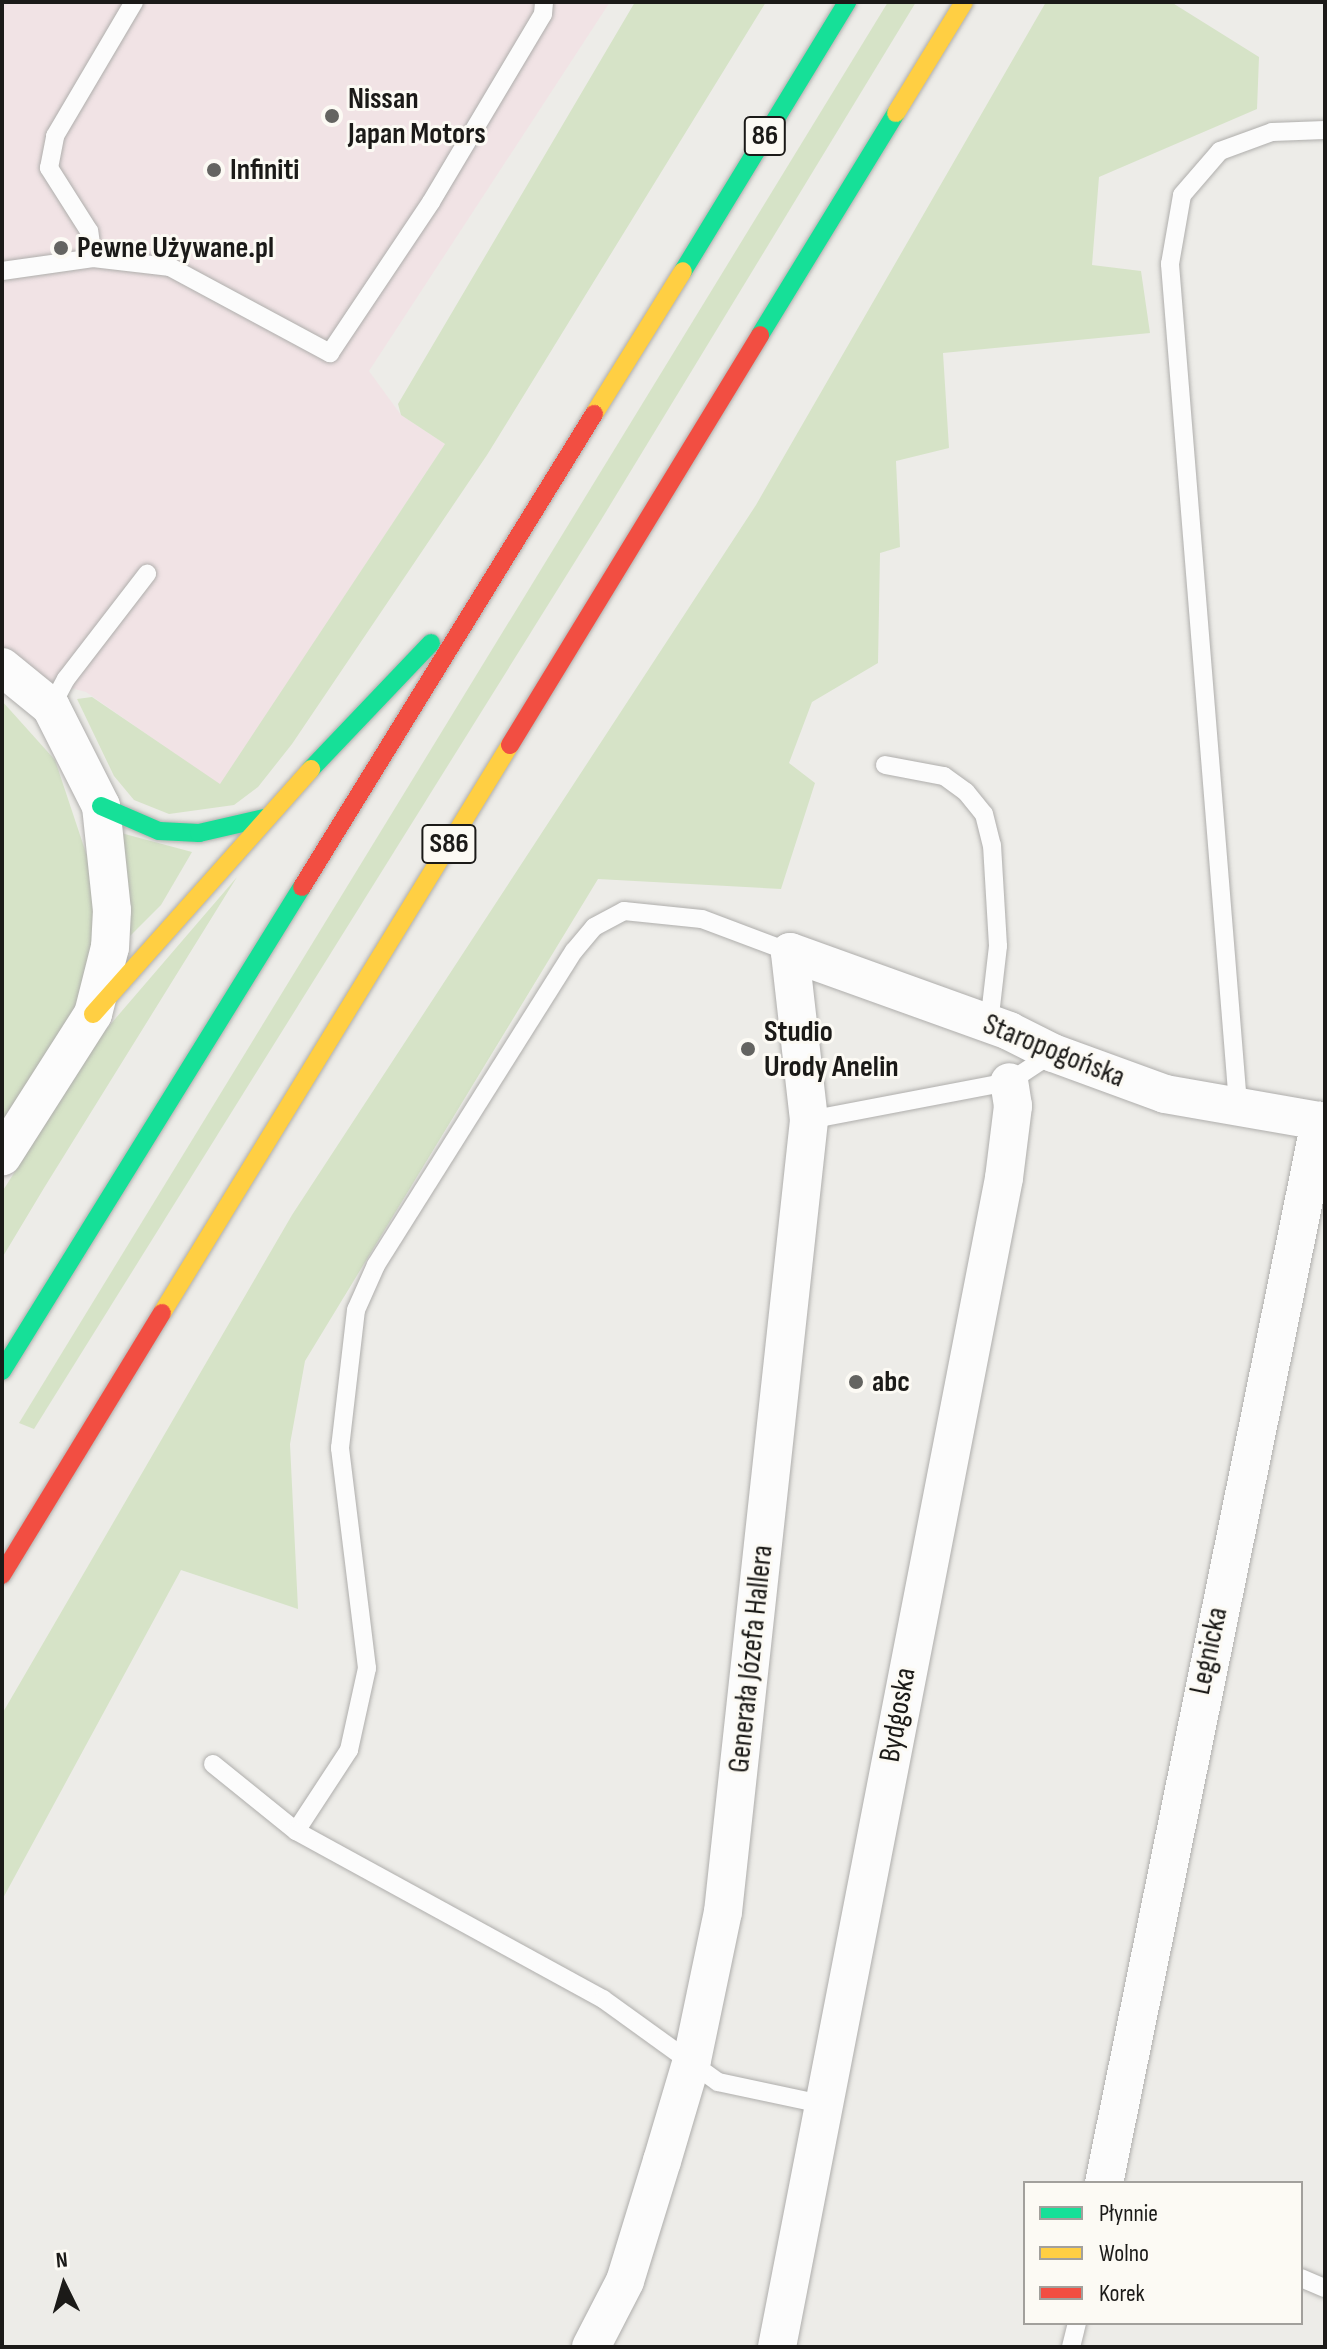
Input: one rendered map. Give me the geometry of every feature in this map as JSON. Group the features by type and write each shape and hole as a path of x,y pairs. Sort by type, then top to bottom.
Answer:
{"main road":[{"name":"86","path":"488,583 847,2"},
{"name":"S86","path":"2,1575 964,2"},
{"path":"93,1014 264,818 488,583"},
{"path":"2,1371 488,583"},
{"path":"101,806 159,831 199,833 264,818"}],"street":[{"path":"2,667 51,707 101,806 112,910 110,947 93,1014 2,1157"},
{"name":"Staropogońska","path":"790,952 989,1024 1053,1053 1165,1094 1238,1104 1323,1122"},
{"name":"Generała Józefa Hallera","path":"591,2347 625,2281 692,2060 723,1912 809,1120 790,952"},
{"name":"Bydgoska","path":"777,2347 1004,1178 1013,1106 1009,1082"},
{"name":"Legnicka","path":"1104,2181 1323,1122"}],"lane":[{"path":"93,258 89,231 49,168 55,136 134,2"},
{"path":"2,271 93,258 170,267 330,353 431,202 543,14 544,2"},
{"path":"1238,1104 1170,264 1182,195 1220,151 1272,132 1325,130"},
{"path":"51,707 66,679 147,574"},
{"path":"885,765 944,776 984,814 992,845 998,946 989,1024"},
{"path":"296,1831 349,1750 367,1668 340,1434 356,1310 376,1265 511,1045 594,927 624,911 664,912 702,919 790,952"},
{"path":"809,1120 1009,1082 1053,1053"},
{"path":"213,1764 296,1831 603,1999 692,2060 718,2082 826,2105"},
{"path":"1303,2279 1325,2288"},
{"path":"1071,2347 1076,2325"}],"shaded area":[{"path":"2,2 610,2 369,371 401,415 445,444 220,785 86,692 2,670"}],"green space":[{"path":"635,2 766,2 487,455 292,744 258,787 234,805 169,814 134,800 114,776 77,699 92,697 220,784 445,444 401,415 398,404"},
{"path":"888,2 916,2 601,520 34,1429 19,1423"},
{"path":"1046,2 1171,2 1259,57 1257,109 1099,177 1092,265 1141,271 1150,333 943,353 949,448 896,461 900,547 880,553 878,663 812,702 789,763 815,783 781,889 598,879 305,1361 290,1444 298,1609 181,1570 2,1900 2,1714 292,1215 756,505"},
{"path":"2,701 55,760 90,865 98,928 82,998 2,1124"},
{"path":"121,833 192,852 161,905 130,936"},
{"path":"237,877 2,1258 2,1192 103,1033"}],"traffic: fast":[{"path":"683,271 847,2"},
{"path":"760,335 896,113"},
{"path":"311,769 431,643"},
{"path":"101,806 159,831 199,833 264,818"},
{"path":"2,1371 302,887"}],"traffic: slow":[{"path":"896,113 964,2"},
{"path":"594,414 683,271"},
{"path":"162,1313 510,745"},
{"path":"93,1014 311,769"}],"traffic: jam":[{"path":"510,745 760,335"},
{"path":"302,887 594,414"},
{"path":"2,1575 162,1313"}],"place":[{"name":"Nissan Japan Motors","path":"332,116"},
{"name":"Infiniti","path":"214,170"},
{"name":"Pewne Używane.pl","path":"61,248"},
{"name":"Studio Urody Anelin","path":"748,1049"},
{"name":"abc","path":"856,1382"}]}
